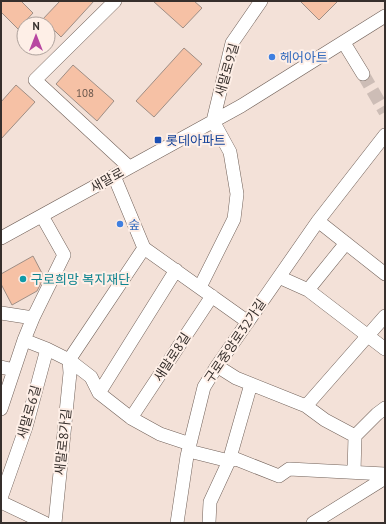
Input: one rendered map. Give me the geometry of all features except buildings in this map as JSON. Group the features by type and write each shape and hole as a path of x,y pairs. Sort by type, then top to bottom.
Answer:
{"street":[{"path":"115,1 36,80 130,167"},
{"name":"새말로9길","path":"213,121 232,43 261,1"},
{"name":"새말로","path":"1,238 241,106 385,16"},
{"path":"344,42 364,74"},
{"path":"200,287 234,219 237,194 230,152 213,121"},
{"name":"구로중앙로32가길","path":"177,523 190,448 204,387 318,221 385,135"},
{"path":"114,176 144,248 248,322"},
{"name":"새말로6길","path":"1,409 7,369 24,340 33,318 64,256 42,216"},
{"path":"318,221 385,274"},
{"path":"308,290 346,243"},
{"path":"70,360 144,248"},
{"path":"99,392 176,270"},
{"path":"279,277 308,290 385,349"},
{"name":"새말로8길","path":"131,418 212,296"},
{"path":"1,312 33,318"},
{"path":"306,406 385,316"},
{"path":"24,340 70,360 91,376 99,392 131,418 190,448 229,461 236,459 279,476 289,469 385,474"},
{"name":"새말로6길","path":"1,498 26,427 47,349"},
{"name":"새말로8가길","path":"55,523 70,360"},
{"path":"217,366 236,378 306,406 325,420 355,436"},
{"path":"209,523 210,502 229,461 251,384"},
{"path":"354,472 355,436 385,408"},
{"path":"313,523 385,478"},
{"path":"1,502 45,523"}],"tunnel":[{"path":"363,74 385,112"}],"place":[{"name":"헤어아트","path":"272,57"},
{"name":"롯데아파트","path":"158,140"},
{"name":"숲","path":"120,224"},
{"name":"구로희망 복지재단","path":"23,279"}]}
